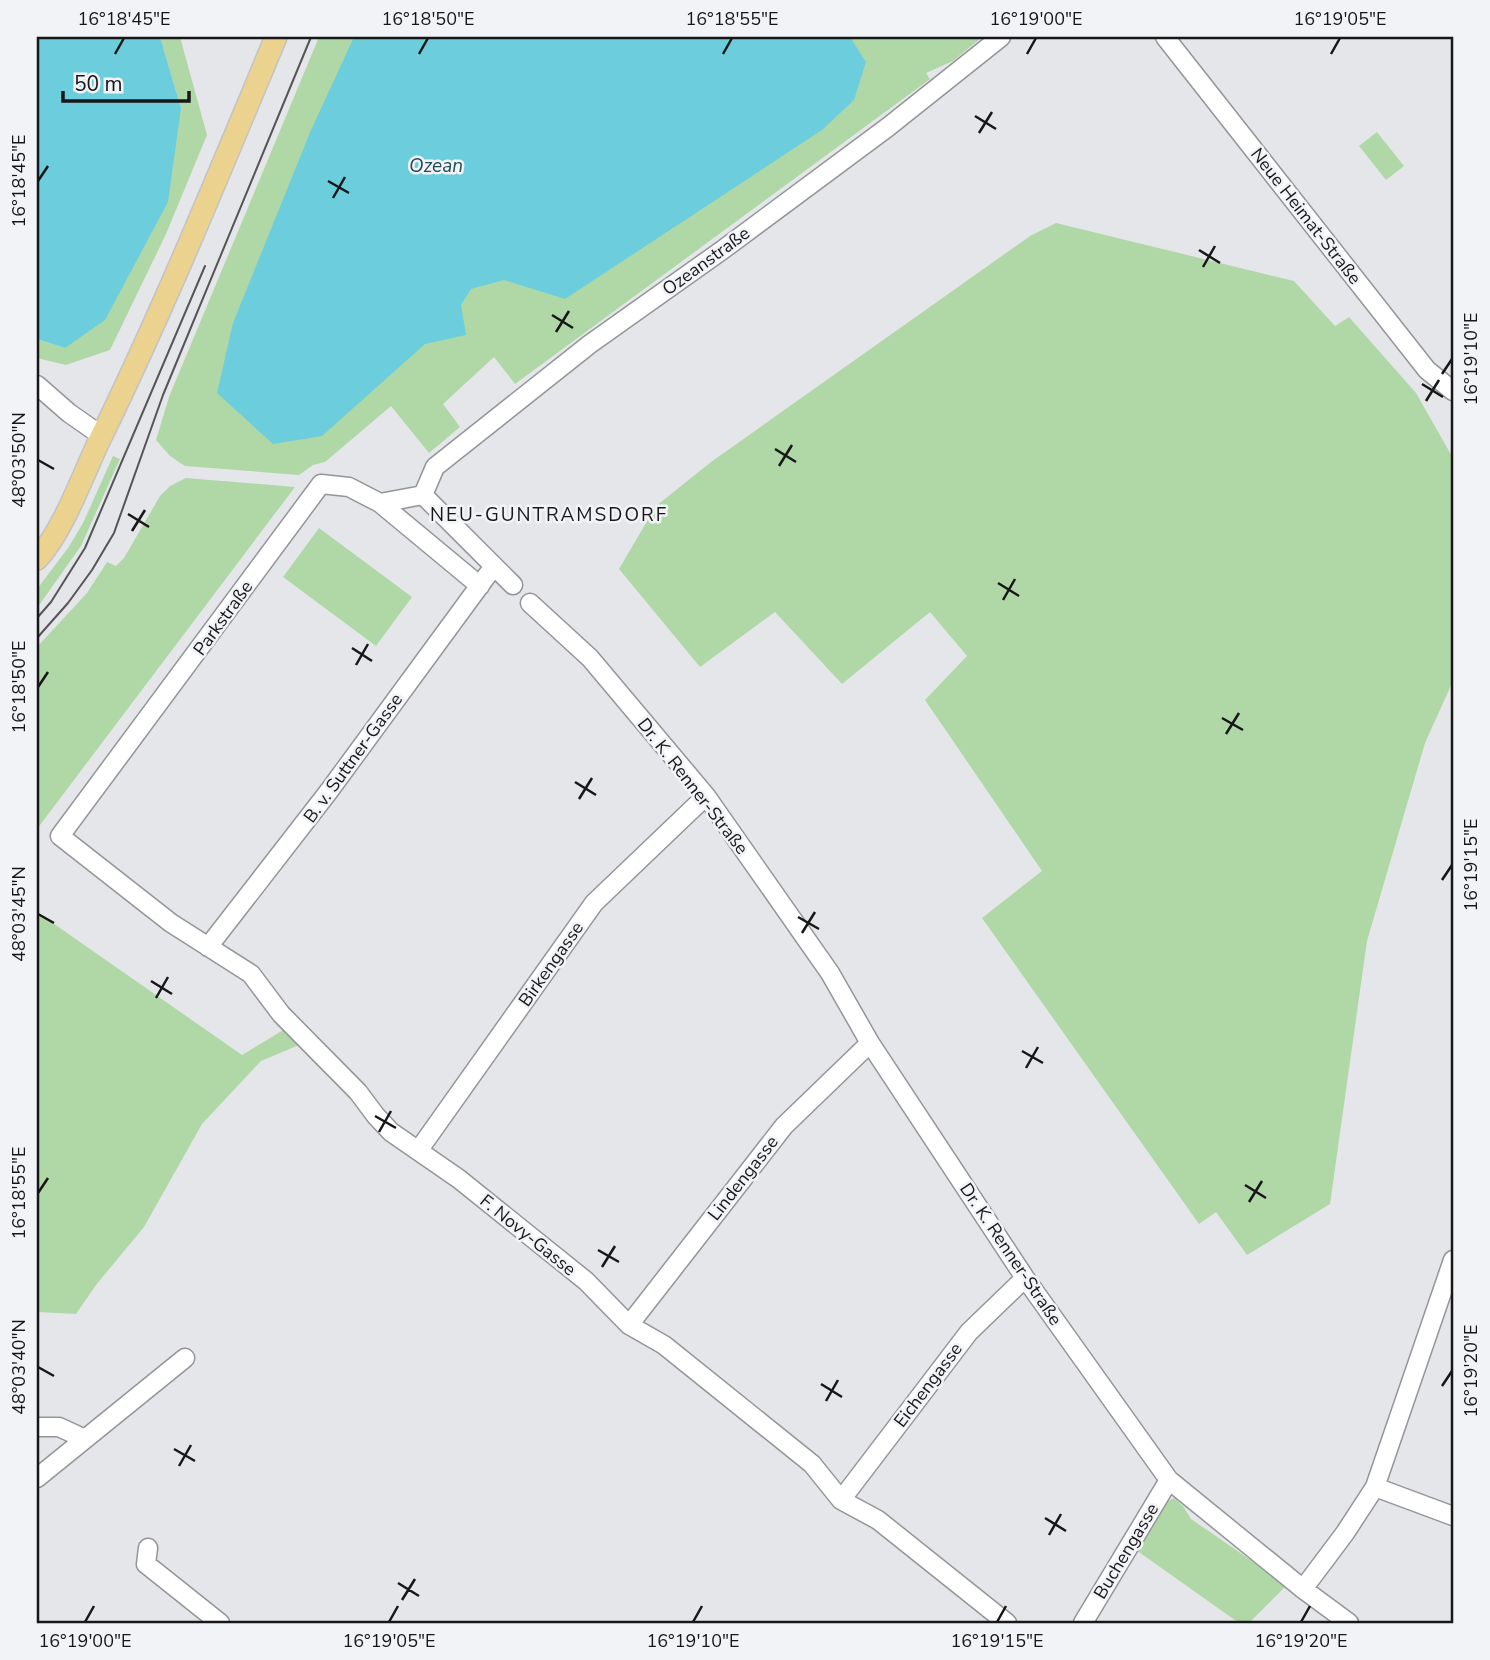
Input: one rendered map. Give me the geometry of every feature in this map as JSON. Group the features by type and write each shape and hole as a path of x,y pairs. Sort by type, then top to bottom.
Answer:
{"main road":[{"path":"37,559 53,537 102,436 215,184 276,37"}],"street":[{"name":"Ozeanstraße","path":"423,495 435,467 590,344 888,127 1001,37"},
{"name":"Neue Heimat-Straße","path":"1165,37 1427,370 1453,391"},
{"path":"37,385 69,413 102,436"},
{"name":"Parkstraße","path":"60,836 321,484 349,487 380,503"},
{"path":"380,503 423,495 513,585"},
{"path":"380,503 480,586"},
{"name":"B. v. Suttner-Gasse","path":"208,947 321,801 494,566"},
{"name":"Dr. K. Renner-Straße","path":"530,603 590,658 706,796 830,974 870,1043 1025,1278 1169,1480 1349,1623"},
{"name":"Birkengasse","path":"418,1151 594,903 706,796"},
{"name":"F. Novy-Gasse","path":"60,836 171,923 251,974 281,1014 358,1092 391,1132 458,1179 586,1281 629,1325 664,1345 812,1464 841,1500 878,1520 1007,1623"},
{"name":"Lindengasse","path":"629,1325 784,1126 870,1043"},
{"path":"1303,1589 1345,1534 1375,1487 1448,1290 1453,1261"},
{"name":"Eichengasse","path":"841,1500 968,1332 1025,1278"},
{"path":"37,1478 185,1358"},
{"path":"37,1427 59,1427 85,1439"},
{"name":"Buchengasse","path":"1083,1623 1169,1480"},
{"path":"1375,1487 1453,1516"},
{"path":"148,1548 146,1564 220,1623"}],"green space":[{"path":"160,37 180,37 207,135 166,234 110,350 66,365 37,358 37,339 65,348 181,108"},
{"name":"Ozean","path":"319,37 982,37 953,61 926,73 930,79 515,384 494,357 443,404 460,427 429,453 391,406 325,462 313,465 299,475 185,466 170,456 156,440 169,397"},
{"path":"1377,132 1404,166 1386,180 1359,146"},
{"path":"1056,223 1294,281 1335,326 1349,317 1416,393 1453,458 1453,681 1425,743 1367,941 1330,1204 1247,1255 1216,1212 1199,1224 982,918 1042,871 925,700 967,656 930,612 842,684 775,612 700,667 619,569 656,506 711,462 1030,236"},
{"path":"113,456 120,459 81,546 37,608 37,589 83,523"},
{"path":"186,478 295,487 37,829 37,647 87,593 107,562 116,566 124,558 160,496 170,486"},
{"path":"319,528 412,597 376,646 283,577"},
{"path":"37,912 242,1055 285,1029 299,1045 261,1061 202,1124 144,1227 96,1285 76,1314 37,1312"},
{"path":"1174,1498 1191,1519 1287,1585 1249,1623 1239,1623 1136,1550 1168,1501"}],"water":[{"path":"37,37 160,37 181,108 168,202 105,320 65,348 37,339"},
{"name":"Ozean","path":"354,37 850,37 866,62 854,100 822,130 565,299 504,280 471,289 461,305 466,335 425,344 322,436 273,444 217,393 233,323 311,130"}],"tram line":[{"path":"37,638 68,603 114,533 163,395 311,37"},
{"path":"37,618 51,602 85,548 205,266"}],"district":[{"name":"NEU-GUNTRAMSDORF","path":"549,514"}]}
